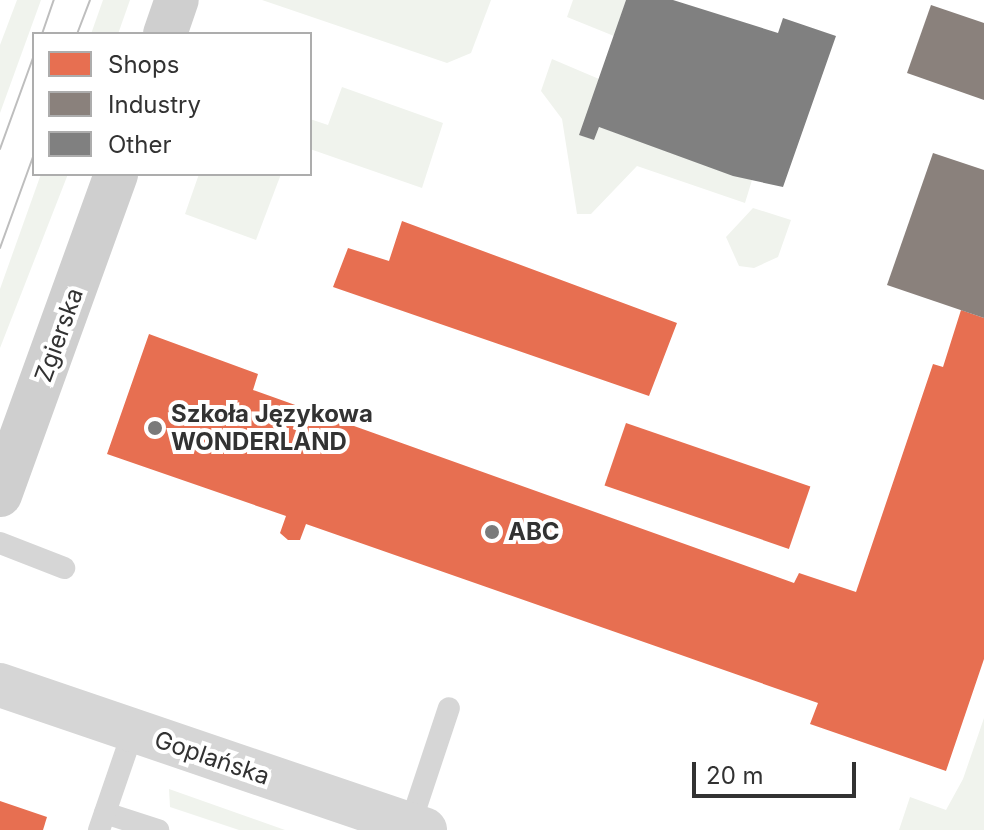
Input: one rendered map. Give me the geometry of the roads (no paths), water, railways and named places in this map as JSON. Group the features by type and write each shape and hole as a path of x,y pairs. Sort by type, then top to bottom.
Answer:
{"main road":[{"path":"166,32 177,0"},
{"name":"Zgierska","path":"0,495 115,176"}],"street":[{"name":"Goplańska","path":"0,685 417,827"}],"lane":[{"path":"0,543 64,568"},
{"path":"417,827 449,708"},
{"path":"133,731 104,824 152,829"}],"tram line":[{"path":"43,32 54,0"},
{"path":"78,32 90,0"},
{"path":"0,149 32,61"},
{"path":"0,248 32,160"}],"place":[{"name":"Szkoła Językowa WONDERLAND","path":"155,428"},
{"name":"ABC","path":"492,532"}]}
